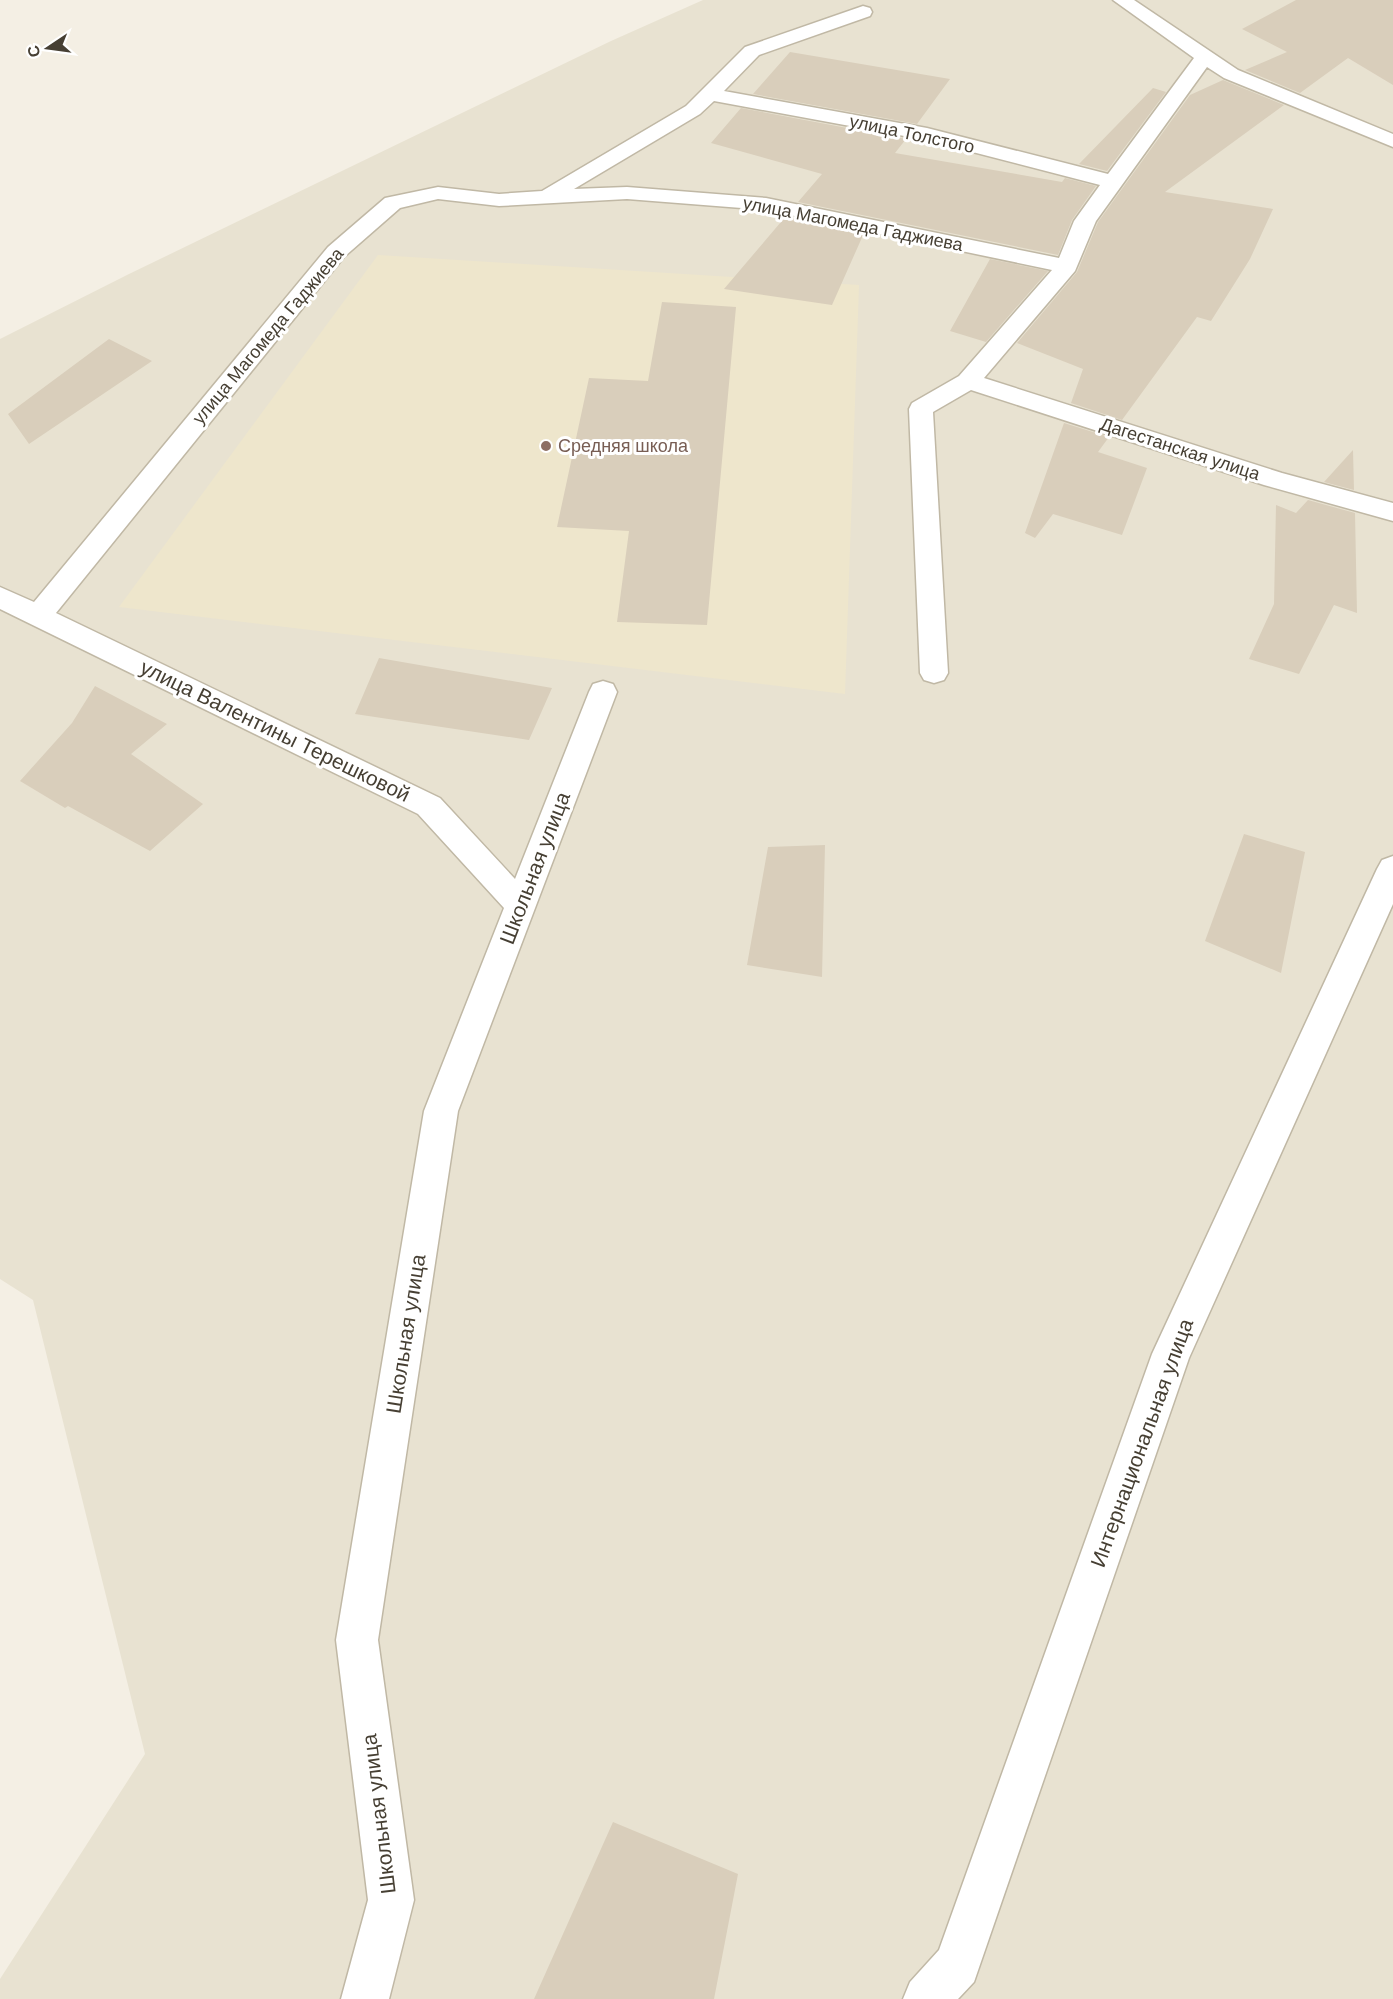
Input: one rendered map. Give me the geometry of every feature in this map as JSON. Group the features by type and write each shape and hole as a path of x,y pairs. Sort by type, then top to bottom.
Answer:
{"street":[{"path":"1122,0 1231,74 1393,141"},
{"path":"546,197 693,110 752,51 863,12"},
{"path":"934,673 921,409 968,381 1067,266 1085,221 1205,56"},
{"name":"улица Толстого","path":"709,94 927,134 1114,182"},
{"path":"1370,131 1393,124"},
{"name":"улица Магомеда Гаджиева","path":"38,616 336,252 393,203 438,193 499,200 627,193 766,204 1067,266"},
{"name":"Дагестанская улица","path":"968,381 1273,478 1393,512"},
{"name":"улица Валентины Терешковой","path":"0,597 429,806 520,905"},
{"name":"Школьная улица","path":"365,1999 391,1900 357,1640 441,1112 603,692"},
{"name":"Интернациональная улица","path":"927,1999 957,1965 1171,1354 1393,869"}],"shaded area":[{"path":"703,0 1393,0 1393,1999 0,1999 0,1979 145,1754 33,1300 0,1279 0,339 129,274 611,41"},
{"name":"Средняя школа","path":"378,255 859,285 845,694 119,607"}],"building":[{"path":"1296,0 1393,0 1393,85 1348,58 1300,93 1245,70 1287,52 1242,29"},
{"path":"790,52 950,79 917,124 753,94"},
{"path":"1223,80 1284,105 1165,192 1273,209 1250,259 1211,321 1197,317 1122,420 1071,403 1083,369 1017,343 1077,272 1098,222 1190,95"},
{"path":"1153,88 1166,92 1107,171 1079,164"},
{"path":"741,108 906,139 895,153 1062,182 1065,178 1096,186 1072,220 1058,255 798,202 822,174 711,143"},
{"path":"786,216 864,233 832,305 724,289"},
{"path":"990,259 1048,271 986,342 950,331"},
{"path":"662,302 736,307 707,625 617,622 629,531 557,527 589,378 648,381"},
{"path":"109,339 152,361 29,444 8,414"},
{"path":"1064,423 1109,437 1098,452 1147,468 1122,535 1053,514 1035,538 1025,533"},
{"path":"1353,450 1354,490 1324,482"},
{"path":"1308,500 1355,513 1357,613 1334,605 1299,674 1249,659 1274,604 1276,505 1296,513"},
{"path":"379,658 552,688 529,740 355,714"},
{"path":"95,686 167,724 131,754 203,804 150,851 68,806 65,808 20,781 72,723"},
{"path":"1244,834 1305,852 1281,973 1205,941"},
{"path":"825,845 822,977 747,965 768,847"},
{"path":"613,1822 738,1874 714,1999 534,1999"}],"place":[{"name":"Средняя школа","path":"546,446"}]}
